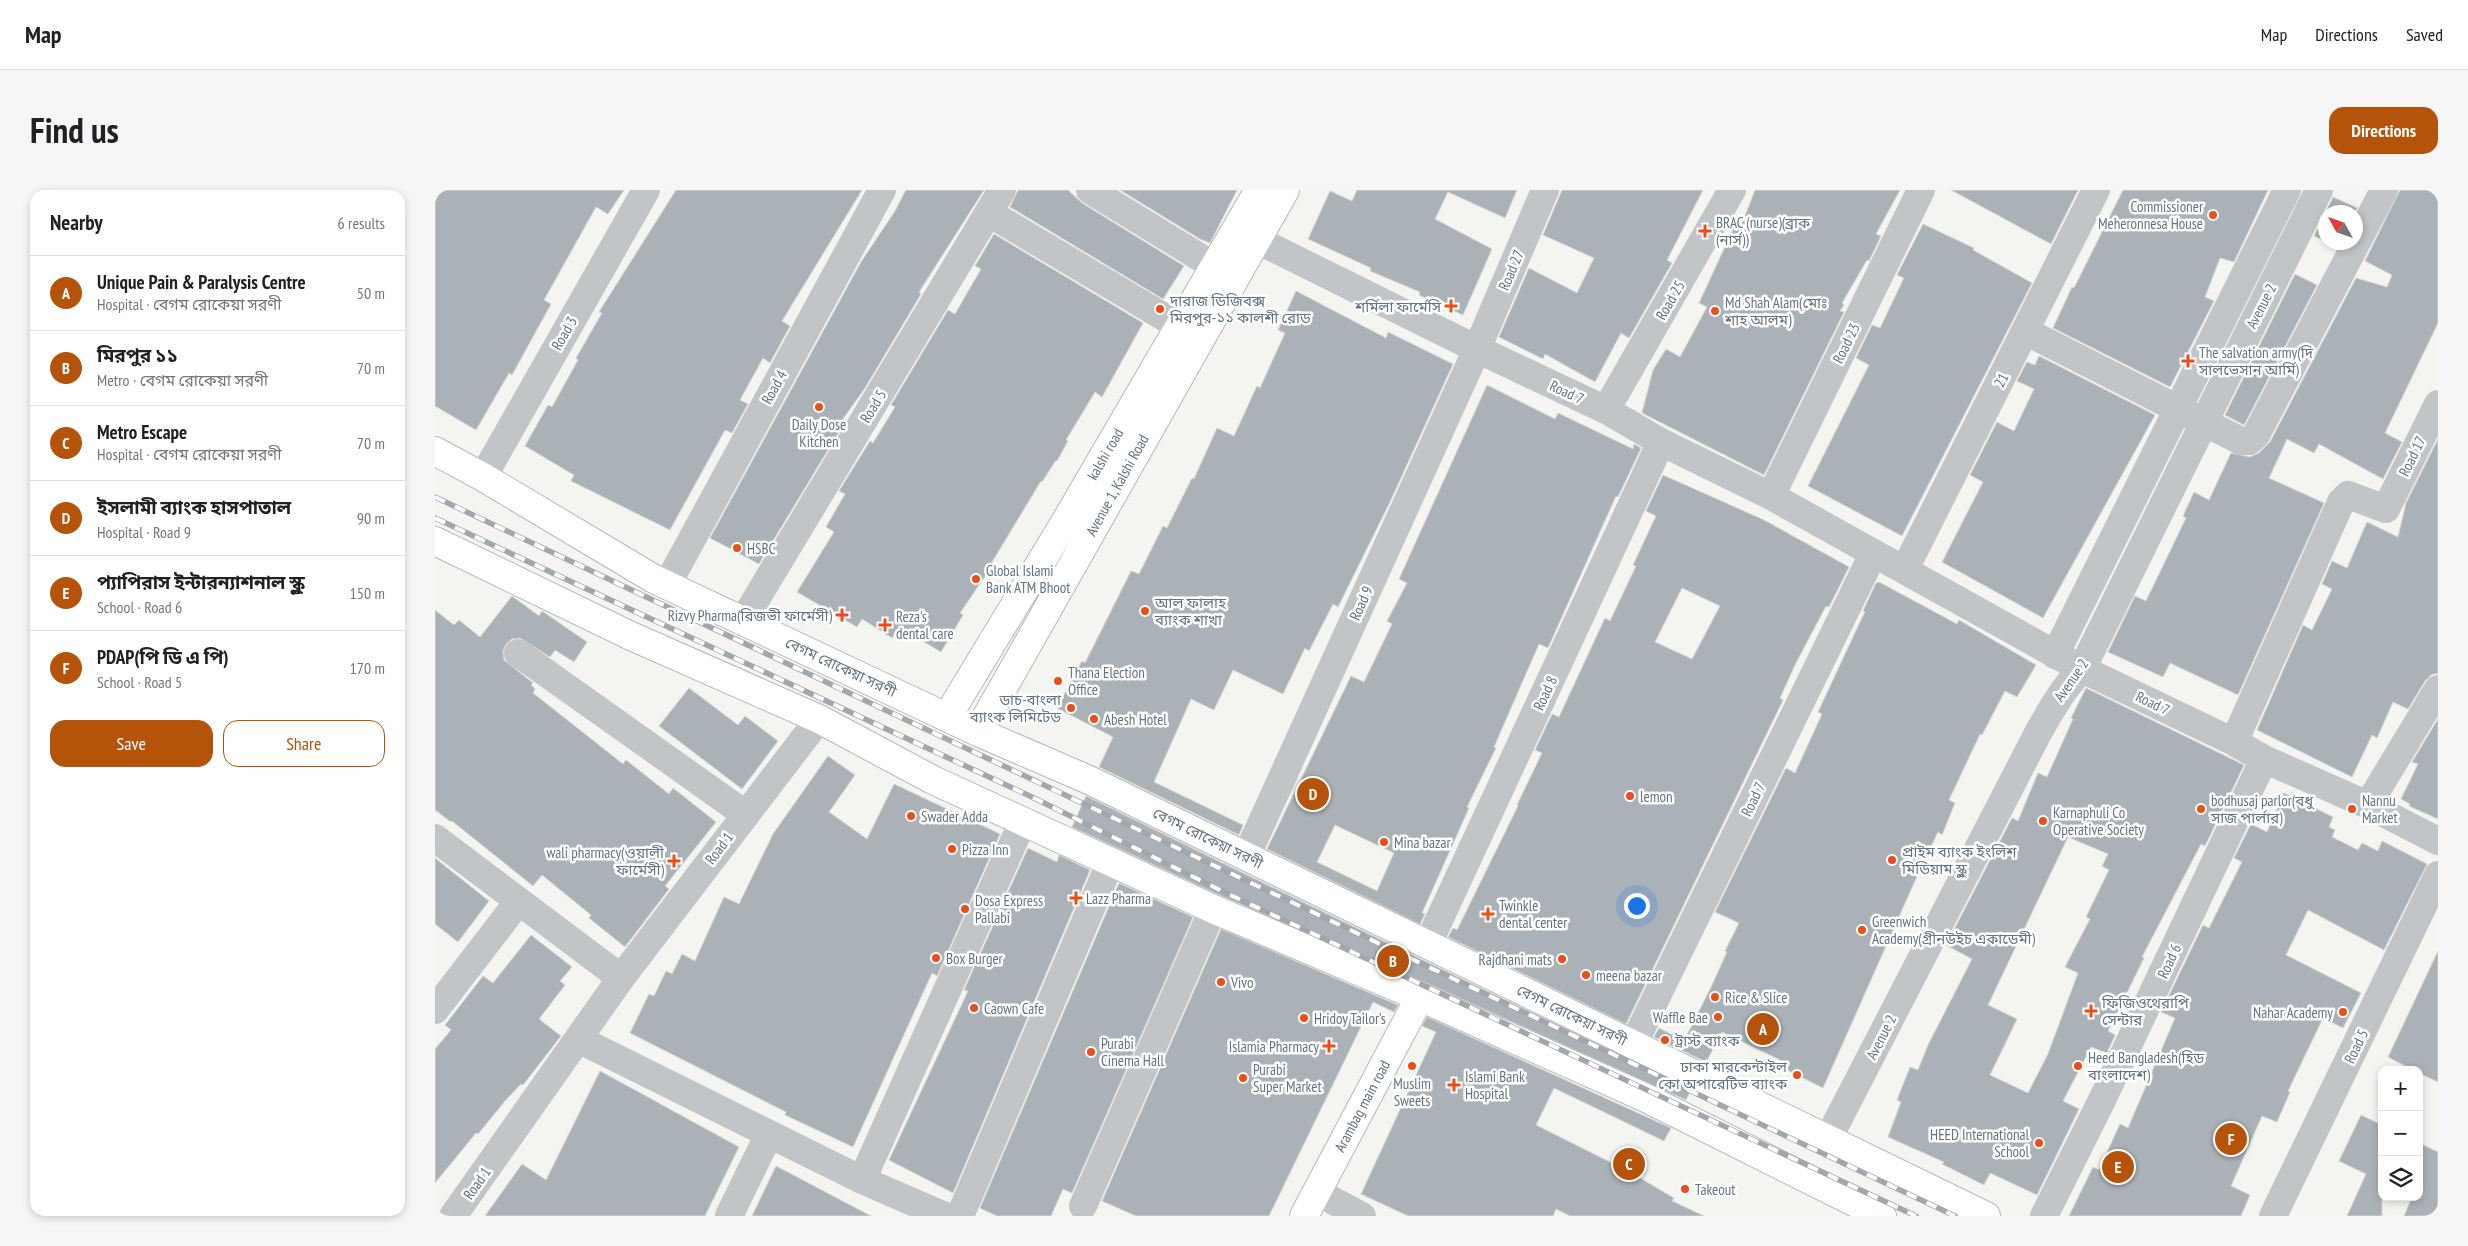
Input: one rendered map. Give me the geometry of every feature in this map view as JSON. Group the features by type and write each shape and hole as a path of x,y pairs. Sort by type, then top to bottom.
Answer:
{"main road":[{"name":"kalshi road","path":"947,716 1067,520 1259,190"},
{"name":"Avenue 1, Kalshi Road","path":"978,732 1255,239 1285,190"},
{"name":"বেগম রোকেয়া সরণী","path":"435,451 667,585 978,732 1089,780 1986,1216"},
{"path":"435,541 631,636 819,719 933,780 1213,909 1420,997 1644,1098 1883,1216"},
{"name":"Arambag main road","path":"1311,1204 1420,997"}],"street":[{"name":"Road 3","path":"483,477 646,190"},
{"name":"Road 4","path":"667,585 882,190"},
{"path":"1090,190 1214,266"},
{"name":"Road 27","path":"1477,349 1545,190"},
{"name":"Road 25","path":"1606,410 1732,190"},
{"name":"Road 23","path":"1771,496 1921,190"},
{"name":"21","path":"1905,569 2096,190"},
{"name":"Avenue 2","path":"2055,655 2287,190"},
{"name":"Avenue 2","path":"1828,1139 2038,733 2069,681 2082,669 2319,190"},
{"path":"2025,331 2241,441 2249,442 2256,435 2385,190"},
{"path":"995,201 1179,326"},
{"name":"Road 5","path":"743,621 995,201"},
{"name":"Road 7","path":"1255,239 1477,349 1606,410 1661,442 1771,496 2082,669 2234,742 2264,759 2369,805 2438,840"},
{"name":"Road 9","path":"1246,857 1477,349"},
{"name":"Road 17","path":"2234,742 2341,502 2348,495 2386,509 2438,404"},
{"name":"Road 8","path":"1428,944 1661,442"},
{"name":"Road 7","path":"1633,1044 1873,554"},
{"path":"518,653 745,814"},
{"path":"2369,805 2438,689"},
{"name":"Road 1","path":"453,1216 621,978 819,719"},
{"name":"Road 6","path":"2044,1216 2106,1091 2264,759"},
{"path":"862,1180 1023,821"},
{"path":"435,838 621,978"},
{"path":"960,1216 1111,861"},
{"name":"Road 5","path":"2273,1216 2438,875"},
{"path":"435,1010 518,902"},
{"path":"1083,1206 1213,909"},
{"path":"578,1039 862,1180 945,1216"},
{"path":"729,1216 769,1134"},
{"path":"1311,1204 1362,1216"}],"building":[{"path":"435,190 624,190 608,214 596,207 544,300 551,304 512,375 509,373 476,430 435,406"},
{"path":"676,190 862,190 782,321 790,326 770,363 763,358 740,400 748,404 732,433 725,430 670,530 571,481 574,475 525,446 548,405 552,407 578,360 576,358 602,313 599,312"},
{"path":"906,190 984,190 919,292 921,294 865,388 840,423 843,425 759,564 710,538 861,262 895,211"},
{"path":"1018,190 1068,190 1082,203 1184,266 1163,299 1010,207"},
{"path":"1120,190 1237,190 1210,243 1200,239"},
{"path":"1357,190 1517,190 1505,218 1448,192 1435,219 1492,249 1463,315 1419,295 1420,292 1370,271 1371,268 1308,239 1330,191 1352,201"},
{"path":"1562,190 1703,190 1667,260 1672,263 1629,338 1621,333 1595,382 1545,354 1543,359 1499,337 1529,268 1577,293 1594,258 1543,235"},
{"path":"1755,190 1900,190 1876,234 1881,236 1869,261 1867,260 1842,303 1844,305 1840,311 1844,312 1764,475 1642,413 1653,370 1666,349 1680,357 1707,307 1699,303 1736,223 1741,226"},
{"path":"1951,190 2078,190 2051,244"},
{"path":"2123,190 2268,190 2234,262 2220,258 2205,297 2214,301 2170,387 2053,328 2072,287 2074,288"},
{"path":"2400,190 2438,190 2438,323 2385,433 2402,442 2383,479 2319,444 2314,453 2287,439 2269,478 2324,503 2238,695 2170,663 2163,677 2108,652 2135,596 2146,601 2186,518 2183,516 2194,492 2209,500 2231,453 2250,457 2259,453 2270,442 2356,278 2387,287 2392,275 2365,261"},
{"path":"2333,197 2350,205 2329,205"},
{"path":"1923,224 1974,248 1973,250 2032,283 1902,536 1808,486 1869,365 1856,358 1872,325 1880,328 1904,278 1897,275"},
{"path":"2318,228 2318,238 2314,236"},
{"path":"994,234 1143,323 1102,397 1095,392 1066,440 1068,441 1057,461 1041,481 992,562 994,563 960,613 963,615 941,652 899,627 892,638 862,619 857,627 797,592 834,532 826,527 845,494 839,491 870,441 873,443 895,407 891,405 948,310 955,314 981,269 975,266"},
{"path":"2295,274 2317,285 2244,425 2225,415"},
{"path":"1296,291 1386,338 1388,332 1453,364 1389,504 1338,607 1333,604 1309,651 1305,648 1283,694 1233,670 1214,710 1191,699 1154,782 1243,825 1239,835 1099,767 1113,737 1057,708 1082,661 1085,663 1131,571 1139,574 1163,526 1167,528 1192,478 1194,479 1217,428 1234,436 1257,386 1260,388 1285,333 1278,330"},
{"path":"2039,356 2155,415 2043,618 1942,562 1983,482 1970,475 1997,422 2014,431 2034,389 2017,381 2027,362 2035,365"},
{"path":"1487,385 1555,419 1558,413 1633,449 1634,444 1641,448 1618,497 1616,496 1548,648 1539,644 1494,747 1496,748 1467,807 1469,808 1422,913 1425,914 1420,924 1267,849 1351,676 1364,682 1392,624 1387,621 1407,583 1399,579","holes":["1335,825 1394,853 1377,891 1317,862"]},
{"path":"2438,439 2438,673 2431,675 2425,681 2408,709 2393,702 2377,738 2372,735 2352,777 2257,730 2303,625 2312,630 2332,589 2322,584 2332,561 2347,568 2367,522 2398,537 2406,503"},
{"path":"1663,475 1764,520 1849,567 1829,607 1826,606 1796,663 1780,698 1783,700 1626,1024 1448,937 1453,928 1457,930 1518,806 1542,753 1535,750 1552,714 1559,717 1605,618 1610,621 1636,566 1633,565 1656,516 1646,511","holes":["1682,588 1720,606 1692,659 1655,642"]},
{"path":"1879,582 1957,624 1959,620 2036,665 2017,697 2005,691 1982,735 1980,734 1949,800 1955,803 1942,835 1938,832 1823,1088 1777,1065 1780,1060 1722,1032 1706,1062 1654,1037 1659,1028 1684,1041 1712,985 1727,952 1725,951 1739,923 1715,912 1786,768 1795,773 1822,714 1818,712 1865,612 1863,611 1876,583"},
{"path":"512,596 539,616 542,611 587,642 574,662 555,650 550,657 520,638 512,639 506,644 503,651 504,660 533,683 531,685 535,689 533,693 623,764 626,760 669,794 673,788 716,822 665,886 669,889 625,947 589,918 591,915 542,875 533,886 452,821 435,810 435,610 454,625 459,620 480,637"},
{"path":"689,688 738,725 745,716 778,741 742,789 659,726"},
{"path":"2086,688 2244,765 2205,846 2201,844 2142,957 2144,958 2108,1031 2115,1035 2107,1053 2091,1047 2063,1101 2079,1109 2037,1195 1990,1173 1984,1185 1942,1164 1944,1162 1888,1137 1901,1102 1897,1100 1910,1067 1918,1070 1928,1045 1972,959 1946,945 2012,818 2018,821 2038,773 2047,777 2073,719 2071,718","holes":["2068,837 2108,854 2102,866 2109,870 2086,917 2090,919 2065,967 2078,973 2048,1054 2028,1093 1990,1075 2017,1019 1988,1005"]},
{"path":"2438,719 2438,819 2409,806 2410,804 2401,799 2418,764 2412,762"},
{"path":"828,756 855,775 829,812 867,839 894,784 1000,834 937,976 932,973 853,1147 785,1115 786,1112 630,1033 649,994 654,996 666,971 672,974 682,954 695,961 724,897 739,904 773,834"},
{"path":"2284,793 2333,817 2329,827 2335,830 2332,837 2358,850 2362,843 2378,851 2382,841 2427,864 2384,950 2308,910 2286,955 2361,993 2343,1028 2323,1018 2288,1091 2290,1092 2277,1122 2262,1116 2231,1186 2250,1195 2241,1216 2069,1216 2093,1167 2099,1170 2120,1124 2128,1128 2175,1018 2161,1012 2203,925 2209,928 2242,862 2234,858 2251,824 2267,832"},
{"path":"1086,796 1691,1090 1686,1100 1426,983 1219,895 1072,827"},
{"path":"1028,848 1057,862 1059,855 1090,870 953,1193 889,1160 968,991 964,990"},
{"path":"435,858 489,901 458,942 435,924"},
{"name":"Purabi Cinema Hall","path":"1119,883 1193,917 1072,1193 1063,1189 1051,1216 997,1216 980,1208"},
{"name":"Purabi Super Market","path":"1221,929 1398,1005 1394,1012 1373,1002 1269,1216 1136,1216 1102,1201"},
{"path":"531,935 572,967 560,981 565,985 539,1019 561,1036 523,1085 521,1084 505,1101 478,1134 476,1133 435,1183 435,1049 451,1030 445,1025 483,976 493,983"},
{"path":"2438,951 2438,1082 2423,1075 2423,1066 2405,1066 2388,1057"},
{"path":"1427,1017 1671,1128 1664,1141 1554,1088 1536,1125 1628,1171 1674,1198 1672,1201 1704,1216 1570,1216 1556,1209 1553,1216 1408,1216 1361,1194 1436,1032 1422,1026"},
{"path":"600,1071 739,1147 705,1216 485,1216 522,1164 546,1180"},
{"path":"2361,1115 2378,1123 2378,1201 2382,1201 2382,1216 2347,1216 2366,1174 2339,1161"},
{"path":"2423,1145 2438,1152 2438,1216 2404,1216 2410,1201 2423,1201"},
{"path":"776,1166 871,1216 752,1216"}],"railway":[{"path":"435,497 1955,1216"},
{"path":"435,518 1034,798 1224,892 1916,1216"}],"place":[{"name":"Commissioner Meheronnesa House","path":"2213,215"},
{"name":"BRAC (nurse)(ব্রাক (নার্স))","path":"1705,231"},
{"name":"শর্মিলা ফার্মেসি","path":"1451,306"},
{"name":"দারাজ ডিজিবক্স মিরপুর-১১ কালশী রোড","path":"1160,309"},
{"name":"Md Shah Alam(মোঃ শাহ আলম)","path":"1715,311"},
{"name":"The salvation army(দি সালভেসান আর্মি)","path":"2188,361"},
{"name":"Daily Dose Kitchen","path":"819,407"},
{"name":"HSBC","path":"737,548"},
{"name":"Global Islami Bank ATM Bhoot","path":"976,579"},
{"name":"আল ফালাহ ব্যাংক শাখা","path":"1145,611"},
{"name":"Rizvy Pharma(রিজভী ফার্মেসী)","path":"842,615"},
{"name":"Reza's dental care","path":"885,625"},
{"name":"Thana Election Office","path":"1058,681"},
{"name":"ডাচ-বাংলা ব্যাংক লিমিটেড","path":"1071,708"},
{"name":"Abesh Hotel","path":"1094,719"},
{"name":"ইসলামী ব্যাংক হাসপাতাল","path":"1313,794"},
{"name":"lemon","path":"1630,796"},
{"name":"bodhusaj parlor(বধু সাজ পার্লার)","path":"2201,809"},
{"name":"Nannu Market","path":"2352,809"},
{"name":"Swader Adda","path":"911,816"},
{"name":"Karnaphuli Co Operative Society","path":"2043,821"},
{"name":"Mina bazar","path":"1384,842"},
{"name":"Pizza Inn","path":"952,849"},
{"name":"প্রাইম ব্যাংক ইংলিশ মিডিয়াম স্কুল","path":"1892,860"},
{"name":"wali pharmacy(ওয়ালী ফার্মেসী)","path":"674,861"},
{"name":"Lazz Pharma","path":"1076,898"},
{"name":"Dosa Express Pallabi","path":"965,909"},
{"name":"Twinkle dental center","path":"1488,914"},
{"name":"Greenwich Academy(গ্রীনউইচ একাডেমী)","path":"1862,930"},
{"name":"Box Burger","path":"936,958"},
{"name":"Rajdhani mats","path":"1562,959"},
{"name":"মিরপুর ১১","path":"1393,961"},
{"name":"meena bazar","path":"1586,975"},
{"name":"Vivo","path":"1221,982"},
{"name":"Rice & Slice","path":"1715,997"},
{"name":"Caown Cafe","path":"974,1008"},
{"name":"ফিজিওথেরাপি সেন্টার","path":"2091,1011"},
{"name":"Nahar Academy","path":"2343,1012"},
{"name":"Waffle Bae","path":"1718,1017"},
{"name":"Hridoy Tailor’s","path":"1304,1018"},
{"name":"Unique Pain & Paralysis Centre","path":"1763,1029"},
{"name":"ট্রাস্ট ব্যাংক","path":"1665,1040"},
{"name":"Islamia Pharmacy","path":"1329,1046"},
{"name":"Purabi Cinema Hall","path":"1091,1052"},
{"name":"Muslim Sweets","path":"1412,1066"},
{"name":"Heed Bangladesh(হিড বাংলাদেশ)","path":"2078,1066"},
{"name":"ঢাকা মারকেন্টাইল কো অপারেটিভ ব্যাংক","path":"1797,1075"},
{"name":"Purabi Super Market","path":"1243,1078"},
{"name":"Islami Bank Hospital","path":"1454,1085"},
{"name":"PDAP(পি ডি এ পি)","path":"2231,1139"},
{"name":"HEED International School","path":"2039,1143"},
{"name":"Metro Escape","path":"1629,1164"},
{"name":"প্যাপিরাস ইন্টারন্যাশনাল স্কুল","path":"2118,1167"},
{"name":"Takeout","path":"1685,1189"}]}
